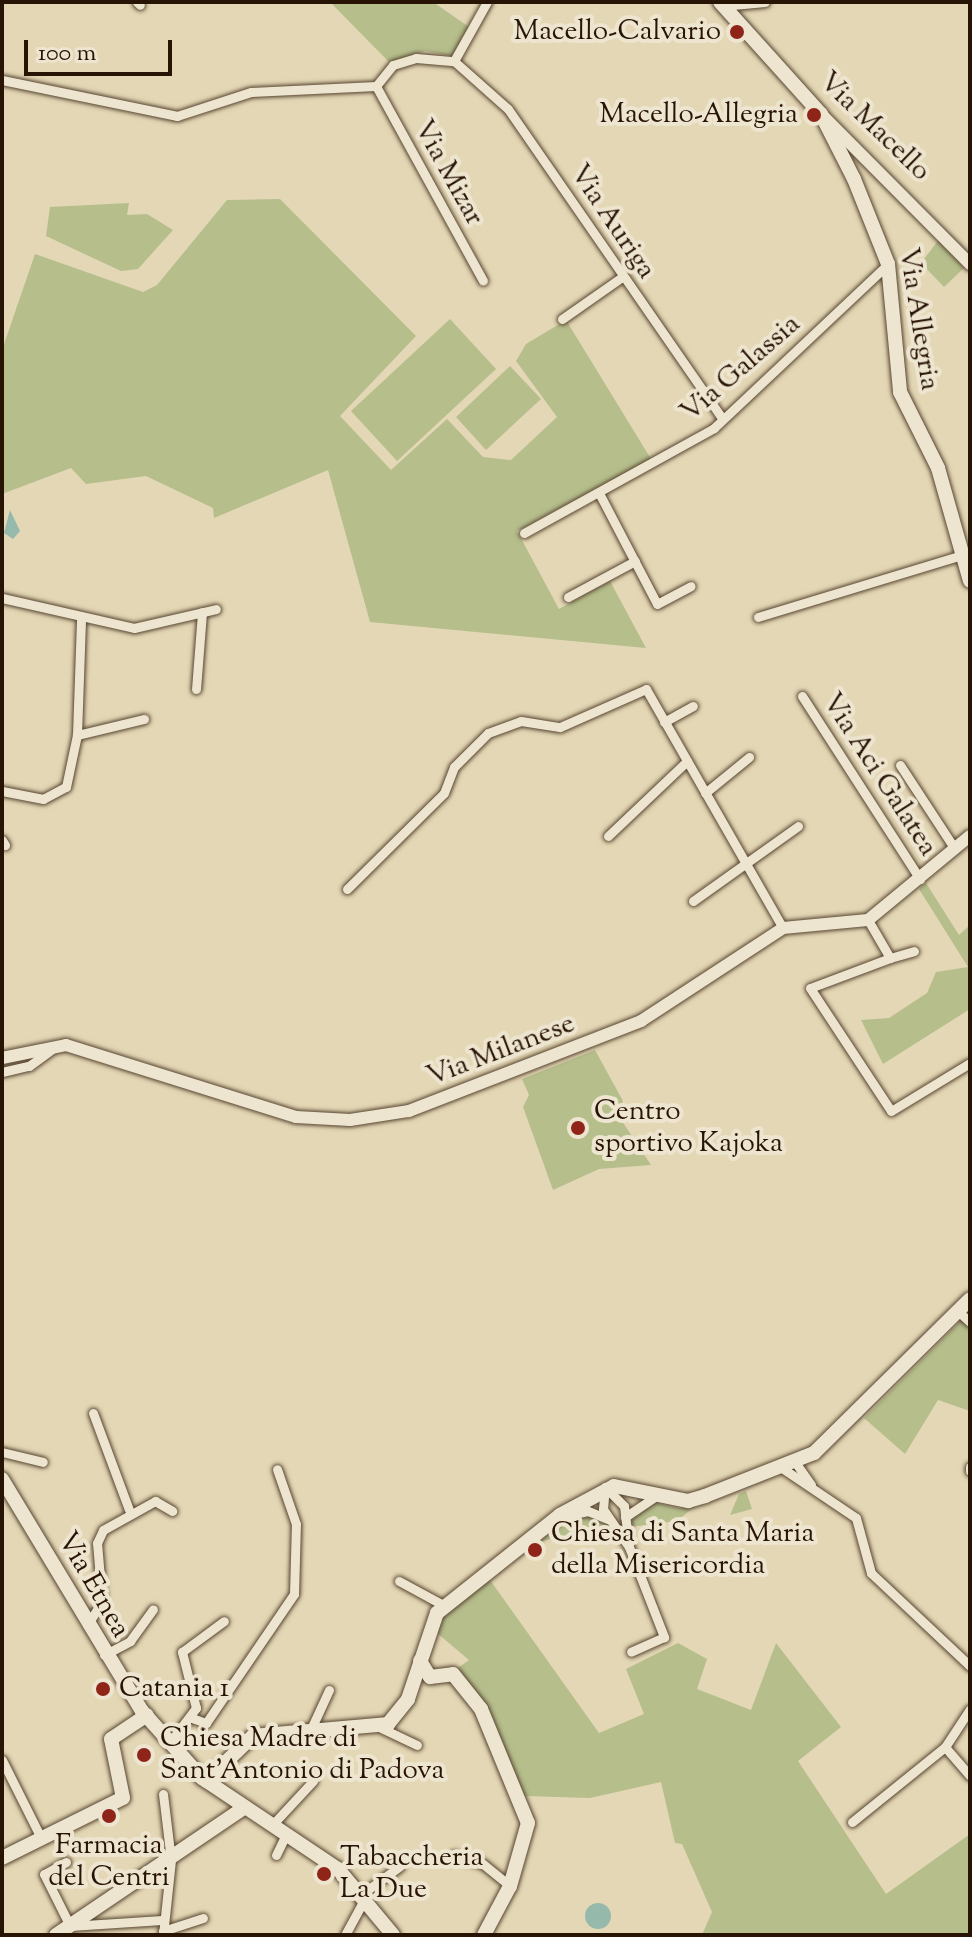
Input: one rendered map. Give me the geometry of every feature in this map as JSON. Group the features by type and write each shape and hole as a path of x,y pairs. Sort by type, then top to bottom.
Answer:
{"main road":[{"name":"Via Macello","path":"721,4 740,29 821,114"},
{"name":"Via Allegria","path":"821,114 888,264 900,392 938,468 970,581"},
{"path":"408,1699 432,1621 445,1606 555,1519 605,1487 688,1501 789,1465 845,1427 970,1299"},
{"name":"Via Etnea","path":"2,1479 104,1655 170,1742 206,1781 287,1832 363,1896 393,1935"},
{"path":"420,1661 435,1678"},
{"path":"206,1781 231,1750 253,1736 311,1729 379,1727 435,1678 453,1674 481,1709 528,1823 510,1886 484,1935"},
{"path":"2,1858 123,1798 111,1739 147,1715"},
{"path":"56,1935 80,1924 245,1807"}],"street":[{"path":"2,80 177,116 251,92 376,86 405,61 454,61 487,2"},
{"path":"721,4 765,2"},
{"name":"Via Auriga","path":"454,61 508,109 723,419"},
{"name":"Via Mizar","path":"376,86 483,281"},
{"name":"Via Macello","path":"821,114 970,264"},
{"name":"Via Galassia","path":"524,533 599,493 723,419 888,264"},
{"path":"562,319 622,277"},
{"path":"599,493 657,604 691,586"},
{"path":"758,617 962,555"},
{"path":"568,597 635,561"},
{"path":"2,598 134,628 216,609"},
{"path":"196,689 202,612"},
{"path":"2,791 40,800 58,794 77,735 81,618"},
{"path":"347,889 444,793 454,767 497,727 521,721 560,727 646,689 783,928"},
{"name":"Via Aci Galatea","path":"802,696 920,879"},
{"path":"664,722 693,706"},
{"path":"77,735 144,719"},
{"path":"705,793 749,757"},
{"path":"608,836 687,761"},
{"path":"900,765 955,849"},
{"path":"693,901 747,867 798,826"},
{"path":"890,958 868,920 970,836"},
{"name":"Via Milanese","path":"2,1058 55,1047 76,1047 296,1117 378,1117 444,1101 641,1021 783,928 868,920"},
{"path":"914,951 810,988 891,1111 970,1063"},
{"path":"2,1072 29,1066 55,1047"},
{"path":"958,1311 970,1322"},
{"path":"93,1413 129,1510"},
{"path":"2,1452 43,1462"},
{"path":"789,1465 861,1525 868,1566 880,1584 970,1666"},
{"path":"192,1718 206,1723 294,1594 296,1524 277,1469"},
{"path":"629,1547 601,1503 605,1487 622,1501 629,1547 664,1637 631,1652"},
{"path":"625,1517 660,1495"},
{"path":"87,1625 102,1602 99,1536 129,1510 160,1500 172,1511"},
{"path":"555,1519 588,1511 610,1520"},
{"path":"399,1581 445,1606"},
{"path":"104,1655 130,1641 153,1609"},
{"path":"170,1742 192,1718 196,1708 182,1652 224,1621"},
{"path":"311,1729 329,1690"},
{"path":"852,1822 945,1747 970,1709"},
{"path":"379,1727 417,1745"},
{"path":"945,1747 970,1776"},
{"path":"4,1767 41,1838"},
{"path":"273,1824 313,1781"},
{"path":"163,1794 171,1860 163,1929"},
{"path":"276,1855 287,1832"},
{"path":"454,1855 483,1864 510,1886"},
{"path":"66,1862 44,1874 80,1924 163,1929 203,1918"},
{"path":"345,1935 363,1896 400,1866"}],"green space":[{"path":"330,2 433,2 469,27 452,56 425,51 389,62"},
{"path":"280,199 416,336 340,416 391,470 447,419 483,457 511,460 557,417 516,361 526,344 566,320 651,459 517,531 559,609 610,581 646,648 370,622 328,470 214,518 213,508 146,476 86,484 71,468 2,494 2,350 35,254 143,292 157,285 227,200"},
{"path":"129,203 127,215 147,214 173,230 138,269 121,271 46,236 50,207"},
{"path":"940,238 964,268 944,287 921,263"},
{"path":"450,319 496,369 397,461 351,411"},
{"path":"510,366 541,399 486,450 456,417"},
{"path":"926,883 959,935 970,925 970,1009 883,1064 861,1020 889,1018 927,993 936,972 968,967 919,889"},
{"name":"Centro sportivo Kajoka","path":"595,1050 623,1101 618,1115 651,1165 599,1169 553,1190 523,1107 529,1095 522,1079"},
{"path":"962,1320 970,1328 970,1411 938,1400 905,1454 864,1418"},
{"path":"746,1491 752,1509 730,1515 739,1494"},
{"path":"656,1503 678,1508 694,1507 677,1521 630,1527 636,1511"},
{"path":"591,1516 608,1525 539,1542 562,1524"},
{"path":"490,1580 599,1733 644,1714 626,1669 678,1643 707,1659 697,1689 751,1710 776,1643 841,1727 798,1761 886,1894 970,1834 970,1935 702,1935 712,1912 682,1844 675,1843 661,1782 590,1798 525,1796 487,1710 458,1668 469,1660 437,1633 444,1615"}],"shaded area":[{"path":"10,510 20,531 13,539 4,533"},
{"path":"598,1903 607,1907 611,1916 607,1925 598,1929 589,1925 585,1916 589,1907"}],"place":[{"name":"Macello-Calvario","path":"737,32"},
{"name":"Macello-Allegria","path":"814,115"},
{"name":"Centro sportivo Kajoka","path":"578,1128"},
{"name":"Chiesa di Santa Maria della Misericordia","path":"535,1550"},
{"name":"Catania 1","path":"103,1689"},
{"name":"Chiesa Madre di Sant'Antonio di Padova","path":"144,1755"},
{"name":"Farmacia del Centri","path":"109,1816"},
{"name":"Tabaccheria La Due","path":"324,1874"}]}
